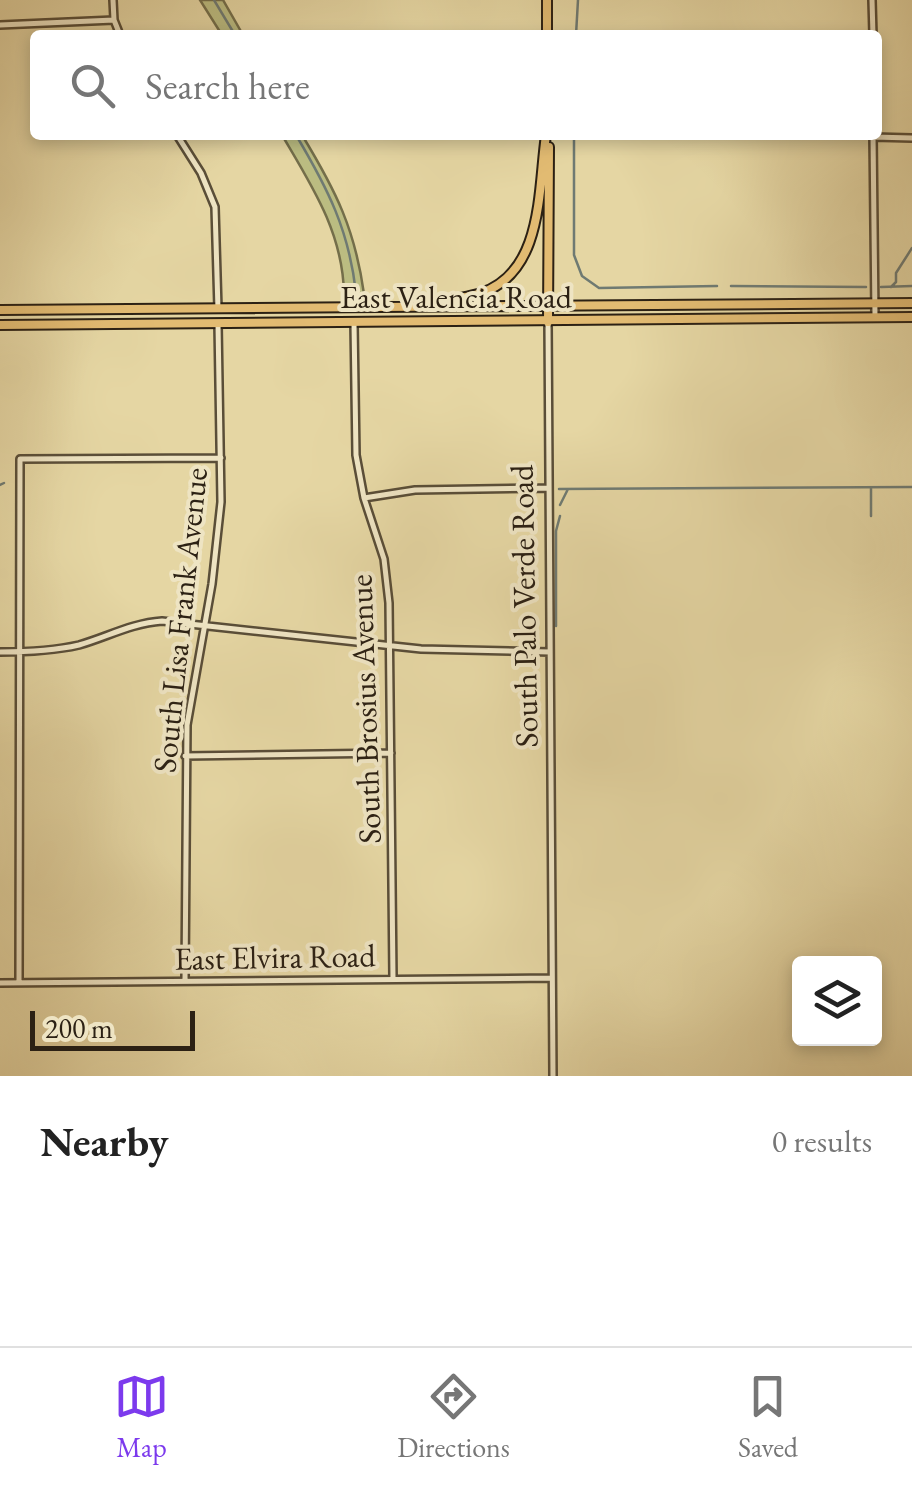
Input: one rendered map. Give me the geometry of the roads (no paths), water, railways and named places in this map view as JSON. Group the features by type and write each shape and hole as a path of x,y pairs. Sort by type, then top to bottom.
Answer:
{"main road":[{"path":"547,0 548,30"},
{"path":"380,307 471,296 494,288 518,267 533,236 546,140"},
{"name":"South Palo Verde Road","path":"547,140 548,322"},
{"name":"East Valencia Road","path":"0,310 912,303"},
{"path":"218,310 218,324"},
{"name":"East Valencia Road","path":"0,326 912,316"}],"street":[{"path":"113,0 118,30"},
{"path":"872,0 872,30"},
{"path":"0,25 114,20"},
{"path":"882,136 912,138"},
{"path":"180,140 201,173 215,207 218,310"},
{"path":"873,140 875,316"},
{"name":"South Palo Verde Road","path":"548,322 552,1076"},
{"name":"South Brosius Avenue","path":"354,323 356,456 364,498 384,559 390,647 393,978"},
{"name":"South Lisa Frank Avenue","path":"185,981 185,756 191,692 217,542 221,458 218,324"},
{"path":"19,983 20,459 221,458"},
{"path":"364,498 415,490 548,488"},
{"path":"0,652 70,647 148,622 390,647 550,652"},
{"path":"185,756 391,753"},
{"name":"East Elvira Road","path":"0,984 552,978"}],"waterway":[{"path":"214,0 232,30"},
{"path":"576,30 578,0"},
{"path":"299,140 335,211 348,249 356,293"},
{"path":"574,140 574,255 582,276 599,288 717,286"},
{"path":"891,287 912,248"},
{"path":"731,286 866,287"},
{"path":"881,287 912,286"},
{"path":"0,485 4,483"},
{"path":"559,489 912,487"},
{"path":"871,488 871,516"},
{"path":"560,505 568,489"},
{"path":"556,626 556,531 560,516"}]}
